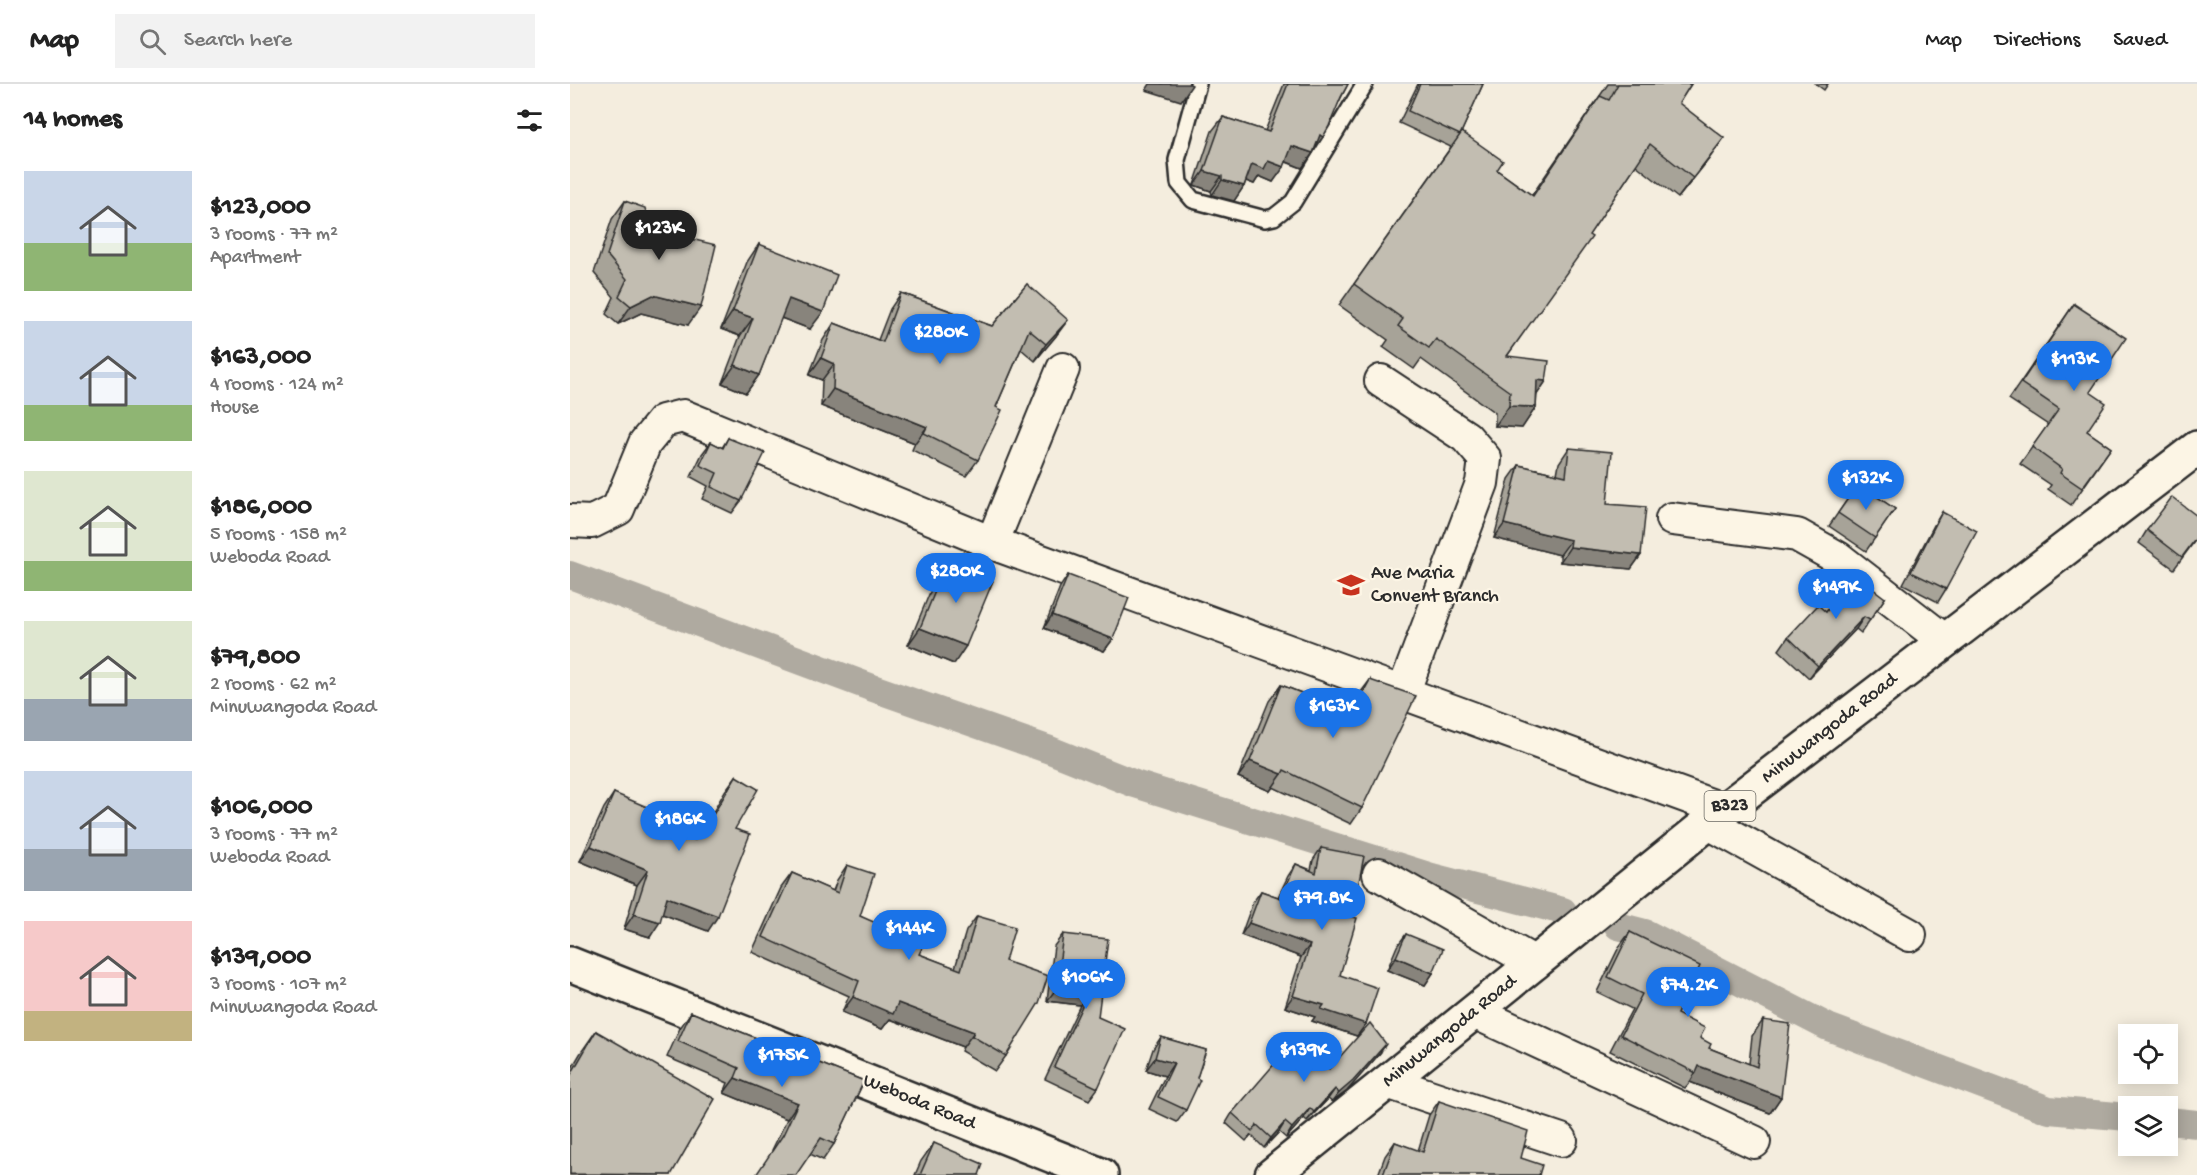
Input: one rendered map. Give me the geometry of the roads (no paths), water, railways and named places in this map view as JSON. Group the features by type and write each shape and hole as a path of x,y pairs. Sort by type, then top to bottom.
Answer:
{"main road":[{"name":"Minuwangoda Road","path":"1272,1175 1717,817 2197,448"},
{"name":"Weboda Road","path":"570,964 1101,1175"}],"street":[{"path":"992,543 1064,369"},
{"path":"1381,381 1466,437 1485,459 1482,483 1403,693"},
{"path":"570,521 592,522 618,509 645,443 663,421 683,416 992,543 1403,693 1717,817 1910,935"},
{"path":"1672,519 1797,535 1838,558 1945,641"},
{"path":"1380,874 1535,963"},
{"path":"1474,1012 1754,1142"},
{"path":"1387,1082 1561,1140"}],"lane":[{"path":"1198,84 1177,160 1179,183 1193,201 1264,219 1274,217 1293,202 1365,84"}],"waterway":[{"path":"570,575 870,687 1050,750 1135,784 1432,877 1563,911"},
{"path":"1618,926 1645,933 1828,1027 2049,1110 2118,1116"},
{"path":"2178,1122 2197,1124"}],"place":[{"name":"Ave Maria Convent Branch","path":"1351,585"}]}
